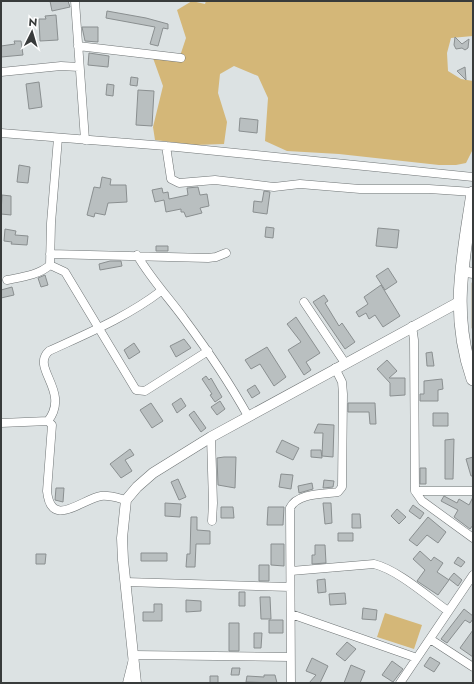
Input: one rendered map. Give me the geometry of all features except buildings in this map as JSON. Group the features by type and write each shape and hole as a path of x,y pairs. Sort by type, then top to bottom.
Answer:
{"main road":[{"path":"473,193 468,272 459,302 462,333 473,379"}],"street":[{"path":"75,1 85,140"},
{"path":"78,46 180,58"},
{"path":"1,72 61,66 79,67"},
{"path":"1,133 166,146 473,177"},
{"path":"7,280 33,274 46,269 50,265 58,138"},
{"path":"166,146 171,179 179,183 214,180 274,187 300,184 360,189 429,189 473,193"},
{"path":"50,254 216,257 226,253"},
{"path":"138,255 148,275 225,375 248,416"},
{"path":"50,265 65,272 136,390 145,391 208,352"},
{"path":"48,421 54,413 56,403 55,391 42,362 44,355 49,351 138,308 161,291"},
{"path":"304,302 345,363"},
{"path":"136,683 122,538 126,500 137,487 153,473 211,436 412,326 459,302"},
{"path":"412,326 414,340 415,491 422,501 473,538"},
{"path":"291,683 290,508 293,502 301,498 338,492 342,487 343,394 342,382 335,368"},
{"path":"1,423 48,421 52,425 47,491 48,502 53,508 60,511 69,509 101,496 126,500"},
{"path":"211,436 213,503 212,521"},
{"path":"415,491 473,491"},
{"path":"290,571 374,564 379,565 396,574 448,611"},
{"path":"400,683 472,577"},
{"path":"126,582 290,587"},
{"path":"291,614 417,658"},
{"path":"430,640 473,667"},
{"path":"134,655 290,657"},
{"path":"127,683 134,655"}],"shaded area":[{"path":"192,1 205,4 206,1 473,1 473,36 451,38 447,53 448,71 461,79 473,81 473,149 466,163 456,165 439,165 339,154 287,151 265,141 268,98 258,76 234,66 220,74 218,93 227,122 224,144 195,145 155,140 153,127 163,86 153,58 180,56 186,38 177,10"},
{"path":"385,613 422,625 414,649 377,637"}],"waterway":[{"path":"473,283 473,328"}]}
